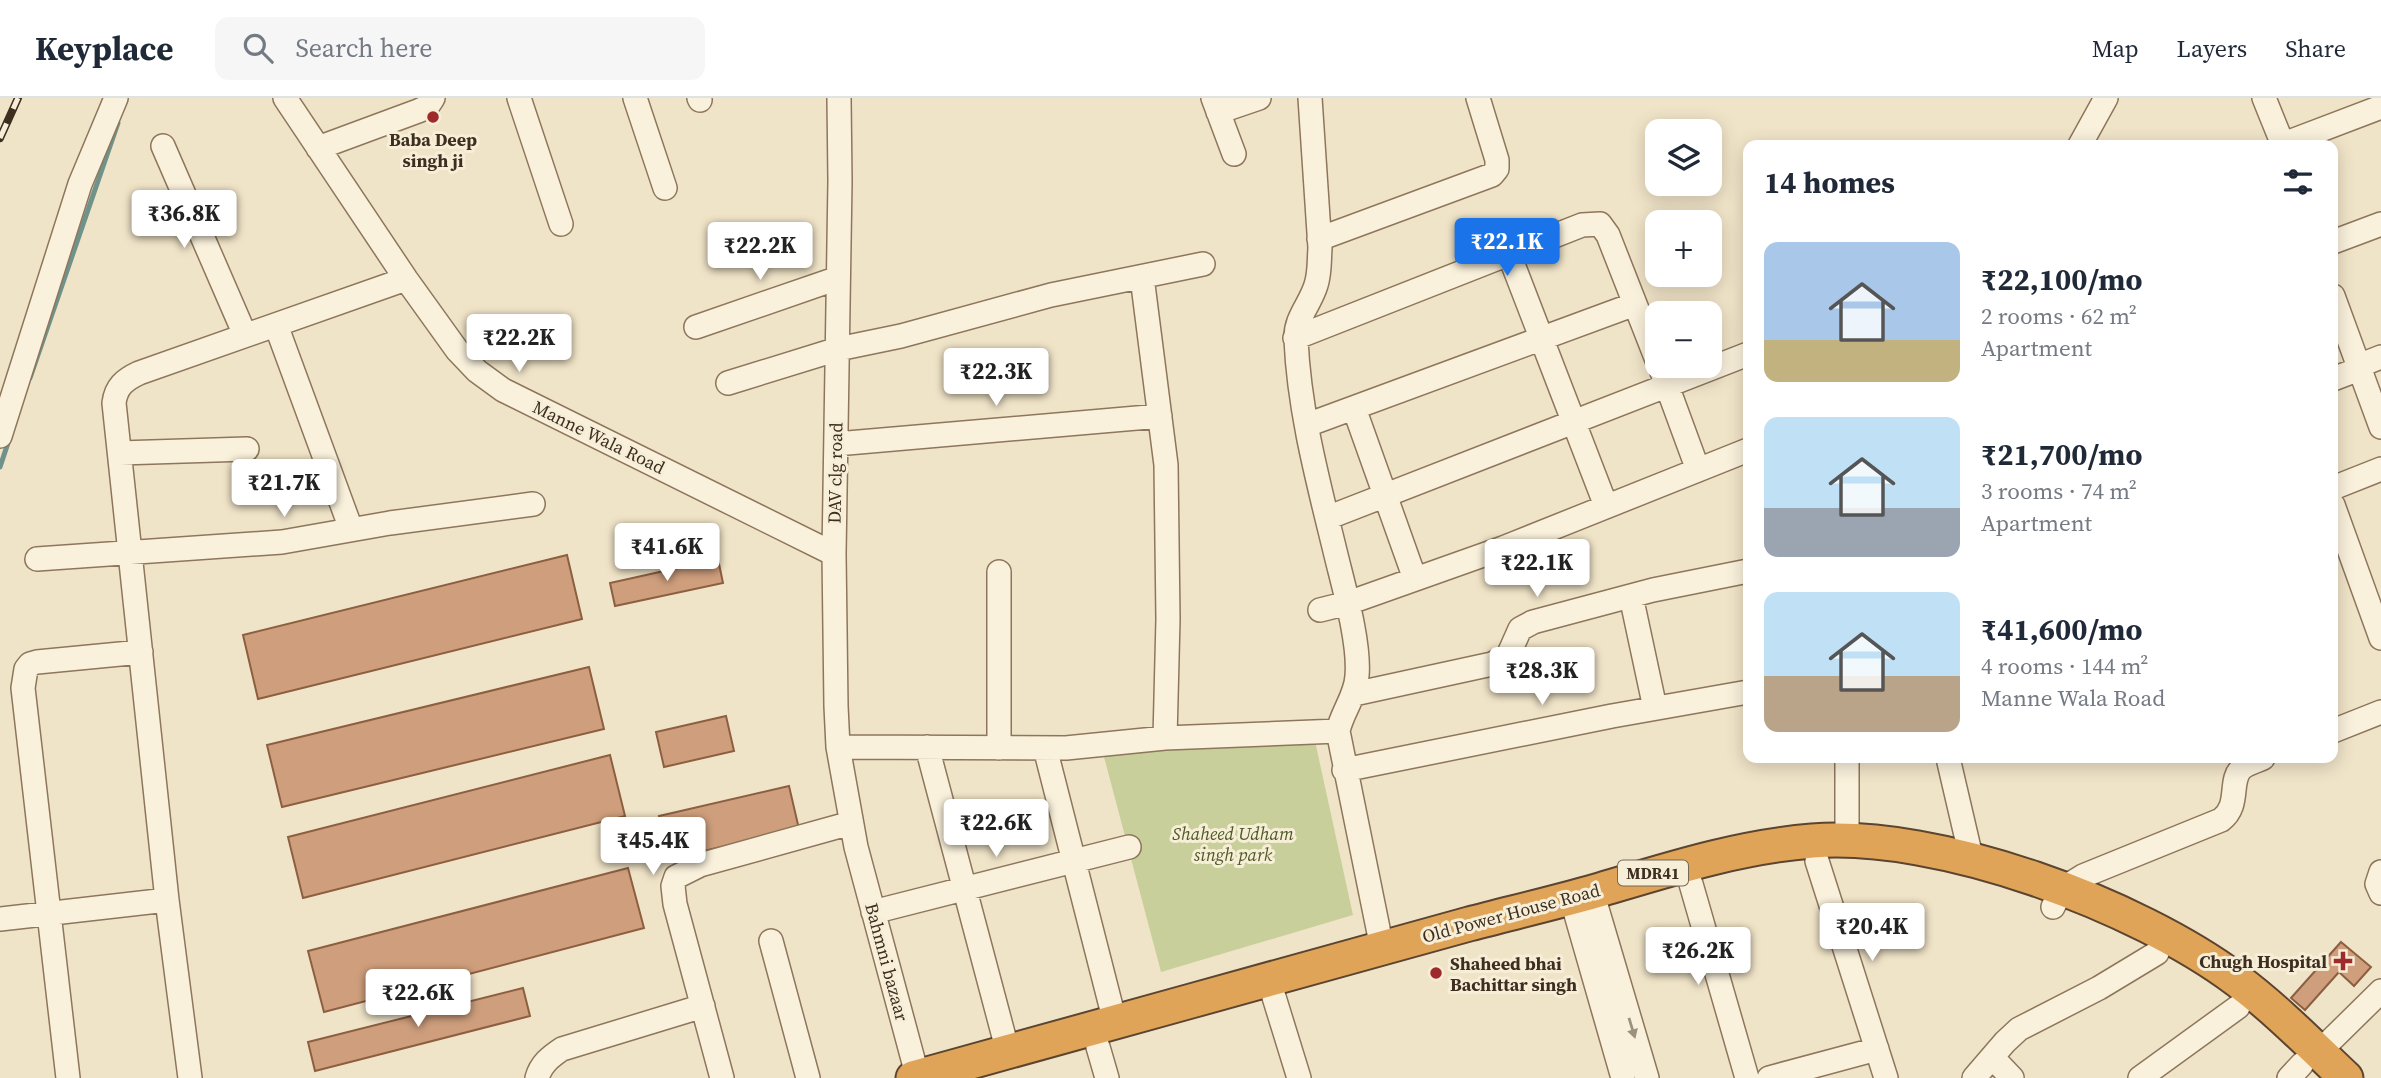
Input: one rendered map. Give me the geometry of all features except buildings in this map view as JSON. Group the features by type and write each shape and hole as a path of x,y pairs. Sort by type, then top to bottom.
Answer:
{"highway":[{"name":"Old Power House Road","path":"916,1078 1107,1049 1584,903 1727,853 1816,841 1903,846 1972,861 2057,898 2089,920 2157,953 2238,1007 2307,1068 2346,1078"},
{"name":"Old Power House Road","path":"1107,1049 1382,948 1584,903 1691,884 1732,873 1817,861 1900,866 2108,907 2187,947 2237,980 2307,1068"}],"street":[{"path":"0,436 80,184 116,98"},
{"name":"Manne Wala Road","path":"285,98 406,279 457,350 477,371 503,390 834,554"},
{"path":"318,148 418,111 427,107 433,98"},
{"path":"519,98 561,224"},
{"path":"635,98 665,188"},
{"name":"DAV clg road","path":"839,98 834,554 838,747 856,847"},
{"path":"1234,154 1215,105 1259,98"},
{"path":"1310,98 1319,272 1316,287 1298,322 1295,338 1307,425 1348,603 1358,673 1354,694 1340,721 1338,731 1382,948"},
{"path":"1319,239 1492,175 1497,169 1497,160 1478,98"},
{"path":"2083,140 2106,98"},
{"path":"2264,98 2280,140"},
{"path":"2295,140 2379,107"},
{"path":"163,146 246,335"},
{"path":"1295,338 1582,225 1600,224 1608,235 1645,329"},
{"path":"2338,240 2381,224"},
{"path":"1509,254 1606,506"},
{"path":"728,383 838,349 901,336 1063,292 1203,264"},
{"path":"1142,277 1166,465 1168,619 1164,738"},
{"path":"696,327 838,278"},
{"path":"190,1078 167,901 114,404 115,392 120,384 139,373 406,279"},
{"path":"1307,425 1635,304"},
{"path":"2338,310 2381,427"},
{"path":"276,324 351,529"},
{"path":"1722,360 1743,355"},
{"path":"2338,377 2381,357"},
{"path":"1327,518 1575,421 1658,378"},
{"path":"1665,378 1699,470"},
{"path":"1354,408 1415,579"},
{"path":"836,443 1160,416"},
{"path":"120,453 247,449"},
{"path":"1320,610 1348,603 1503,548 1743,452"},
{"path":"2338,486 2381,469"},
{"path":"37,559 282,542 351,529 533,504"},
{"path":"2338,519 2381,638"},
{"path":"999,572 999,748"},
{"path":"1354,694 1492,664 1508,656 1513,650 1517,634 1525,625 1631,596 1743,572"},
{"path":"1631,596 1655,708"},
{"path":"68,1078 23,688 26,670 30,664 37,662 141,652"},
{"path":"1345,770 1743,692"},
{"path":"2338,729 2381,712"},
{"path":"838,747 1095,747 1164,738 1338,731"},
{"path":"927,747 964,889 999,1065"},
{"path":"1045,748 1074,862 1107,1049"},
{"path":"1847,763 1847,841"},
{"path":"1949,763 1972,861"},
{"path":"2230,763 2236,781"},
{"path":"2057,898 2103,866 2221,820 2232,808 2236,781 2241,769 2253,763"},
{"path":"722,1078 675,904 673,886 676,877 699,865 851,823"},
{"name":"Bahmni bazaar","path":"856,847 916,1078"},
{"path":"873,912 1129,847"},
{"path":"1817,861 1886,1078"},
{"path":"2381,872 2377,879 2381,893"},
{"path":"1691,884 1747,1078"},
{"path":"0,919 167,901"},
{"path":"1584,903 1623,1078"},
{"path":"1584,903 1647,1078"},
{"path":"772,941 808,1078"},
{"path":"1974,1078 2020,1029 2099,988 2157,953"},
{"path":"2307,1068 2381,991"},
{"path":"1274,997 1299,1078"},
{"path":"537,1078 549,1058 562,1049 703,1006"},
{"path":"2140,1078 2238,1007"},
{"path":"1769,1078 1877,1049"},
{"path":"1992,1057 2011,1078"}],"green space":[{"name":"Shaheed Udham singh park","path":"1099,738 1315,741 1353,915 1161,972"}],"waterway":[{"path":"30,378 118,123"},
{"path":"0,467 10,437"}],"railway":[{"path":"0,138 18,98"}],"place":[{"name":"Baba Deep singh ji","path":"433,117"},
{"name":"Chugh Hospital","path":"2343,961"},
{"name":"Shaheed bhai Bachittar singh","path":"1436,973"}]}
